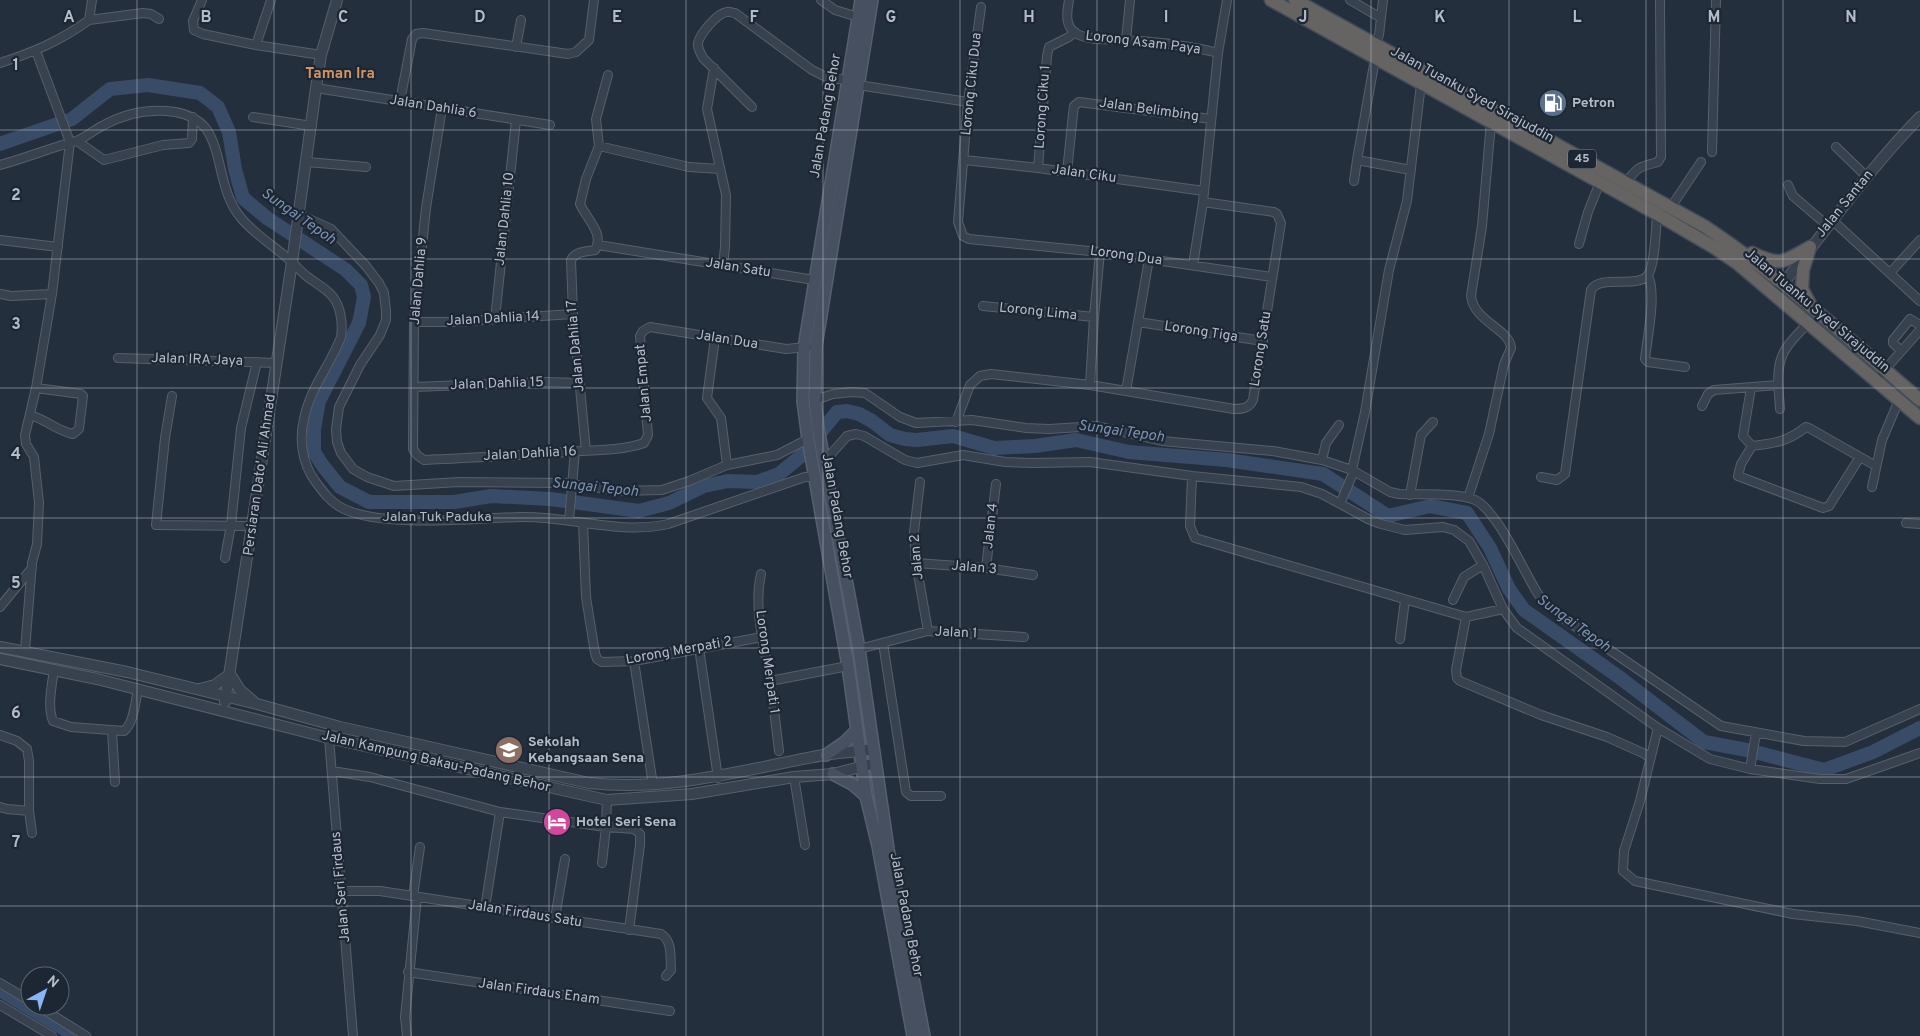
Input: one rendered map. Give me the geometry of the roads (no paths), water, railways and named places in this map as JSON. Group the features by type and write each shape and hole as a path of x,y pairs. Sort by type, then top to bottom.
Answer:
{"highway":[{"name":"Jalan Tuanku Syed Sirajuddin","path":"1270,0 1568,158 1600,182 1715,248 1774,294 1920,418"},
{"name":"Jalan Tuanku Syed Sirajuddin","path":"1296,0 1372,53 1421,84 1491,122 1568,158 1626,182 1736,246 1920,400"},
{"path":"1736,246 1778,262 1810,247"},
{"path":"1810,247 1803,270 1802,289 1814,311"}],"main road":[{"name":"Jalan Padang Behor","path":"861,0 853,82 803,400 808,439 848,666 866,796 878,846 913,1036"},
{"name":"Jalan Padang Behor","path":"872,0 853,82 814,280 810,347 818,428 859,649 888,849 924,1036"},
{"path":"826,755 845,742 857,730"},
{"path":"833,774 852,784 866,796"}],"street":[{"path":"89,20 92,0"},
{"path":"202,0 193,21 194,30 203,34 256,45 322,55"},
{"path":"256,45 271,0"},
{"name":"Persiaran Dato' Ali Ahmad","path":"224,710 293,258 316,88 322,55 337,0"},
{"path":"400,101 412,39 416,34 422,33 568,54 576,52 589,40 594,0"},
{"path":"821,0 835,10 858,17"},
{"path":"1069,0 1066,18 1073,30"},
{"path":"1126,40 1130,0"},
{"path":"1193,265 1203,202 1218,53 1227,0"},
{"path":"1350,0 1381,18"},
{"path":"1354,181 1372,53 1379,35 1383,0"},
{"path":"1626,182 1638,168 1646,164 1658,162 1661,156 1660,0"},
{"path":"1712,152 1716,0"},
{"name":"Lorong Ciku Dua","path":"979,240 963,236 958,222 968,102 981,7"},
{"path":"752,107 703,58 698,49 698,42 710,24 717,16 726,12 734,13 812,70 828,78 968,102"},
{"path":"0,64 36,51 65,37 89,20 144,13 151,14 159,20"},
{"path":"516,47 521,20"},
{"name":"Lorong Asam Paya","path":"1073,30 1078,35 1095,38 1179,45 1218,53"},
{"name":"Lorong Ciku 1","path":"1038,168 1049,47 1069,37 1073,30"},
{"path":"0,165 71,139 129,113 151,110 168,111 193,117 192,140 189,143 163,145 104,160 71,139 60,118 36,51"},
{"path":"714,68 707,109 726,195 723,266"},
{"path":"598,245 598,235 580,204 586,178 599,146 596,119 608,75"},
{"path":"1342,501 1353,473 1390,270 1407,201 1421,84"},
{"name":"Jalan Dahlia 6","path":"316,88 550,125"},
{"name":"Jalan Belimbing","path":"1067,172 1074,106 1079,102 1210,119"},
{"name":"Jalan Dahlia 9","path":"417,456 413,449 414,322 425,216 442,108"},
{"name":"Jalan Tuk Paduka","path":"193,117 207,130 214,147 225,189 240,217 258,236 293,258 307,277 333,297 339,311 341,337 308,402 301,432 303,450 310,473 331,500 344,509 388,519 570,518 583,523 658,526 814,473"},
{"path":"253,117 312,126"},
{"name":"Jalan Santan","path":"1774,294 1867,177 1902,135 1920,117"},
{"name":"Jalan Dahlia 10","path":"495,319 516,120"},
{"path":"1468,498 1489,434 1504,364 1511,348 1509,340 1479,314 1472,302 1471,296 1482,226 1491,122"},
{"path":"25,650 40,504 34,457 26,444 26,435 52,294 71,139"},
{"path":"599,146 689,167 720,169"},
{"path":"1836,147 1867,177"},
{"name":"Jalan Ciku","path":"964,160 1038,168 1204,191"},
{"path":"1357,160 1411,170"},
{"path":"307,162 366,167"},
{"path":"1671,207 1701,162"},
{"path":"1579,244 1588,212 1600,182"},
{"path":"1788,185 1793,196 1830,223 1890,273 1920,301"},
{"name":"Lorong Satu","path":"956,422 970,385 980,376 991,374 1090,385 1234,409 1246,408 1253,400 1282,223 1274,212 1203,202"},
{"path":"298,214 331,229 366,266 384,293 386,312 382,330 360,365 340,407 336,429 337,442 341,453 353,469 374,481 394,486 459,482 573,483 620,491 662,490 727,465 777,455 808,439"},
{"path":"1541,477 1558,480 1565,474 1591,290 1601,283 1641,280 1648,276 1652,267 1657,214"},
{"path":"0,240 58,247"},
{"name":"Lorong Dua","path":"979,240 1149,258 1272,277"},
{"path":"1890,273 1920,240"},
{"name":"Jalan Satu","path":"598,245 814,280"},
{"name":"Jalan Dahlia 17","path":"586,451 573,314 571,260 577,254 595,250 598,245"},
{"path":"1090,385 1100,252"},
{"path":"1126,391 1149,258"},
{"path":"1648,276 1651,282 1652,294 1645,359 1648,362 1685,368"},
{"path":"0,294 11,296 52,294"},
{"name":"Lorong Lima","path":"983,306 1094,317"},
{"name":"Jalan Dahlia 14","path":"414,322 453,322 573,314"},
{"path":"1901,351 1894,345 1893,340 1910,319 1920,325"},
{"name":"Lorong Tiga","path":"1138,322 1263,341"},
{"path":"1780,409 1778,369 1786,348 1808,323"},
{"name":"Jalan Dua","path":"650,327 786,349 810,347"},
{"name":"Jalan Empat","path":"644,442 648,435 640,336 643,331 650,327"},
{"path":"1876,380 1920,330"},
{"path":"715,338 707,398 721,418 727,465"},
{"name":"Jalan IRA Jaya","path":"118,358 276,364"},
{"path":"225,558 231,525 241,428 257,362"},
{"name":"Jalan Dahlia 15","path":"414,387 545,382 579,383"},
{"path":"1702,406 1708,394 1714,390 1778,386"},
{"path":"30,415 43,419 63,432 73,434 79,429 83,396 81,394 36,388"},
{"path":"1751,388 1744,436 1752,446"},
{"path":"815,400 833,394 865,393 900,417 916,422 972,420 1026,428 1049,429 1098,426 1162,441 1273,451 1322,460 1390,492 1468,498 1486,508 1513,548 1538,594 1546,604 1563,618 1721,726 1756,736 1804,741 1845,742 1920,709"},
{"path":"172,396 165,438 156,525 252,526"},
{"path":"1872,487 1882,440 1899,400"},
{"path":"1410,494 1421,435 1433,422"},
{"path":"1322,460 1326,443 1339,425"},
{"path":"1752,446 1780,443 1794,437 1806,427 1876,466"},
{"path":"824,459 847,436 856,434 864,436 905,460 917,463 963,456 1005,462 1090,462 1192,476 1307,488 1342,501 1368,519 1396,528 1419,530 1443,527 1454,530 1469,541 1483,565 1503,609 1517,628 1658,728 1710,759 1750,769 1820,779 1846,779 1920,752"},
{"name":"Jalan Dahlia 16","path":"417,456 424,460 586,451 636,446 644,442"},
{"path":"1752,446 1741,464 1738,476 1823,508 1829,506 1860,457"},
{"path":"570,518 575,451"},
{"path":"1192,476 1190,526 1195,538 1269,558 1466,617 1503,609"},
{"name":"Jalan 2","path":"920,482 914,532 916,563 928,631"},
{"name":"Jalan 4","path":"986,568 996,484"},
{"name":"Lorong Merpati 2","path":"583,523 586,597 597,658 602,662 634,661 762,637"},
{"path":"1906,523 1920,524"},
{"name":"Jalan 3","path":"916,563 986,568 1033,575"},
{"path":"1453,600 1464,577 1483,565"},
{"path":"0,607 32,568"},
{"name":"Lorong Merpati 1","path":"761,574 758,588 762,637 780,751"},
{"path":"1400,639 1405,600"},
{"path":"1466,617 1456,670 1457,678 1460,682 1542,715 1607,737 1650,758"},
{"name":"Jalan 1","path":"859,649 928,631 1024,637"},
{"path":"882,643 906,792 911,796 941,796"},
{"name":"Jalan Kampung Bakau-Padang Behor","path":"0,647 25,650 127,672 257,704 340,728 589,783 617,786 653,785 718,778 826,755 874,749"},
{"path":"698,648 718,778"},
{"name":"Jalan Kampung Bakau-Padang Behor","path":"0,659 224,710 329,738 607,800 692,794 794,777 833,774 876,763"},
{"path":"634,661 653,785"},
{"path":"770,681 848,666"},
{"path":"54,670 51,690 51,716 53,721 71,728 124,731 133,714 138,690"},
{"path":"196,690 215,685 230,674 240,690 257,704"},
{"path":"1658,728 1640,801 1624,851 1623,871 1630,878 1635,881 1793,914 1857,921 1920,933"},
{"path":"112,731 115,782"},
{"path":"0,735 17,741 26,750 29,761 28,812 32,833"},
{"path":"1750,769 1756,736"},
{"name":"Jalan Seri Firdaus","path":"329,738 353,1036"},
{"path":"332,771 370,776 500,812 606,827 634,829 640,834 629,930"},
{"path":"794,777 805,845"},
{"path":"602,863 607,800"},
{"path":"0,806 28,812"},
{"path":"485,908 500,812"},
{"path":"407,1036 405,1017 408,972 420,847"},
{"path":"555,918 565,858"},
{"name":"Jalan Firdaus Satu","path":"342,891 380,891 661,934 667,938 669,944 671,970 666,976"},
{"name":"Jalan Firdaus Enam","path":"408,972 670,1011"},
{"path":"0,983 20,995"},
{"path":"0,1005 52,1036"},
{"path":"54,1016 86,1036"}],"waterway":[{"name":"Sungai Tepoh","path":"0,144 72,119 110,89 148,85 200,93 218,107 229,132 235,169 243,198 267,218 346,270 361,285 364,297 359,323 319,401 314,429 314,452 340,487 369,502 454,502 491,496 550,499 639,511 669,503 704,486 728,481 757,482 779,474 801,456 837,412 847,411 859,414 872,421 890,435 905,439 917,440 953,436 994,448 1035,446 1076,440 1129,452 1227,460 1323,474 1388,516 1430,506 1467,513 1490,548 1509,589 1524,610 1619,677 1704,742 1747,750 1824,770 1873,752 1920,728"},
{"path":"0,993 71,1036"}],"place":[{"name":"Petron","path":"1553,103"},
{"name":"Sekolah Kebangsaan Sena","path":"509,750"},
{"name":"Hotel Seri Sena","path":"557,822"}],"district":[{"name":"Taman Ira","path":"340,74"}]}
